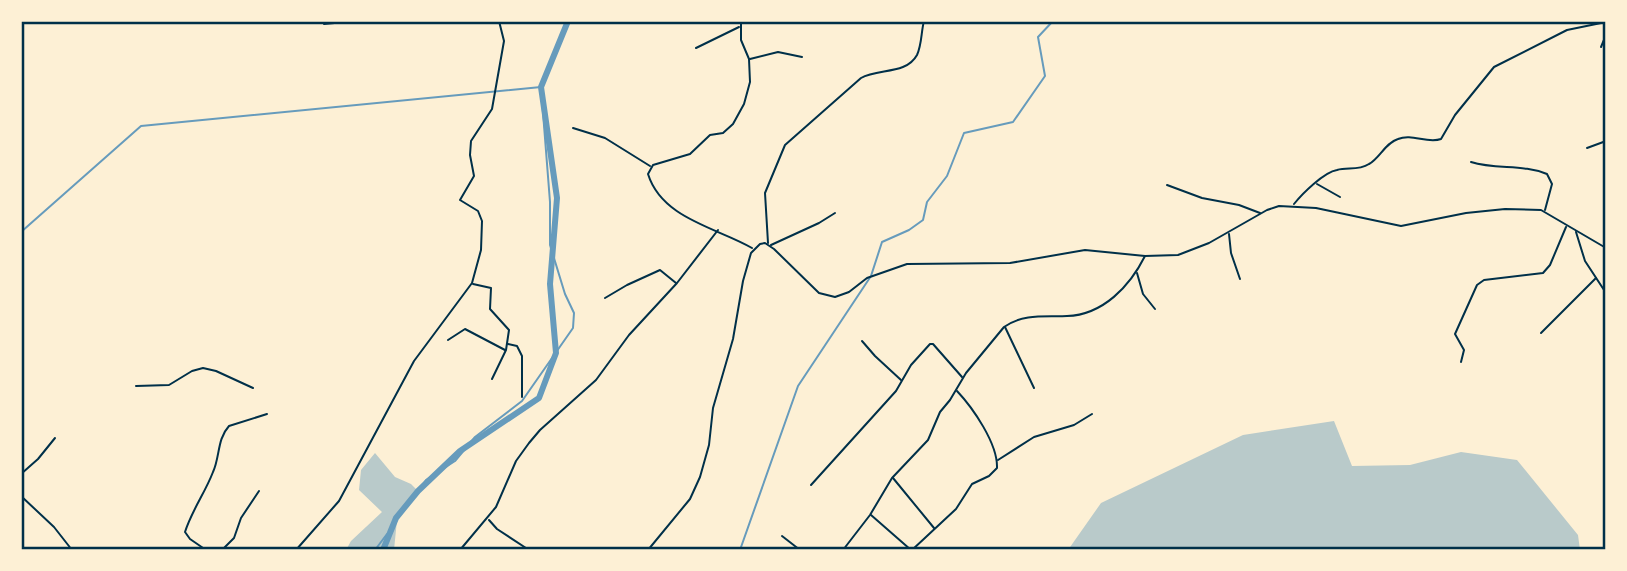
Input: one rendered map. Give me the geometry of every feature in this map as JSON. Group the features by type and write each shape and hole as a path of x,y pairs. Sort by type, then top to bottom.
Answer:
{"street":[{"path":"324,24 356,21"},
{"path":"296,550 339,501 414,360 472,283 481,250 482,221 478,211 460,198 474,176 470,155 471,141 492,109 504,41 499,21"},
{"path":"573,128 605,138 651,166 690,154 710,135 723,133 730,128 748,93 751,73 749,59 742,46 741,21"},
{"path":"924,21 914,60 902,67 861,78 785,145 764,200 769,245 819,293 835,297 849,292 867,278 907,264 1010,263 1085,250 1145,256 1186,253 1229,233 1273,207 1317,208 1401,226 1466,213 1505,209 1544,211 1606,248"},
{"path":"1293,206 1332,171 1357,169 1367,165 1399,138 1433,141 1441,139 1455,115 1494,67 1567,30 1606,22"},
{"path":"696,48 740,27"},
{"path":"1601,47 1606,35"},
{"path":"749,59 765,57 775,52 802,57"},
{"path":"1587,149 1606,141"},
{"path":"1471,162 1486,167 1516,167 1547,174 1552,184 1544,211"},
{"path":"651,166 649,174 653,187 685,217 753,248"},
{"path":"1316,183 1340,197"},
{"path":"1167,185 1202,198 1239,205 1261,214"},
{"path":"648,550 690,499 700,477 709,445 713,408 730,355 743,281 753,248 760,244 769,245 835,213"},
{"path":"1461,362 1464,350 1455,334 1478,285 1485,280 1543,273 1550,265 1567,226"},
{"path":"460,550 488,519 503,495 516,461 529,443 596,380 629,335 677,283 718,230"},
{"path":"1576,231 1580,250 1606,293"},
{"path":"1229,233 1231,253 1240,279"},
{"path":"843,550 870,515 892,478 928,440 940,412 962,378 1004,327 1012,322 1041,315 1065,317 1086,313 1112,298 1137,272 1145,256"},
{"path":"605,298 660,270 677,283"},
{"path":"1137,272 1143,294 1155,309"},
{"path":"1541,332 1596,278"},
{"path":"472,283 491,288 489,305 495,317 508,327 506,351 492,379"},
{"path":"1004,327 1034,388"},
{"path":"448,340 465,329 506,351"},
{"path":"862,341 874,356 901,380"},
{"path":"507,344 516,345 521,352 522,397"},
{"path":"811,485 860,434 896,391 911,365 931,344 962,378"},
{"path":"136,386 169,385 192,371 203,368 253,388"},
{"path":"870,515 912,550 956,509 972,484 995,471 997,460 977,417 956,390"},
{"path":"206,550 190,539 186,532 213,472 221,440 229,426 267,414"},
{"path":"997,460 1034,437 1073,425 1092,414"},
{"path":"21,474 55,438"},
{"path":"892,478 934,528"},
{"path":"222,550 234,538 242,515 259,491"},
{"path":"21,496 54,527 72,550"},
{"path":"488,519 497,529 529,550"},
{"path":"782,537 800,550"}],"shaded area":[{"path":"1334,421 1352,466 1410,465 1461,452 1517,460 1578,535 1580,550 1068,550 1101,503 1243,435"},
{"path":"375,453 395,477 411,484 418,491 397,520 394,550 346,550 351,541 382,512 359,490 361,470"}],"waterway":[{"path":"383,550 396,518 418,491 460,451 539,398 556,353 550,284 557,198 541,87 568,21"},
{"path":"740,550 798,386 871,276 882,242 909,230 923,220 927,202 947,176 964,133 1013,122 1045,76 1038,37 1053,21"},
{"path":"21,232 141,126 541,87 550,202 550,245 565,294 574,313 573,328 522,401 475,437 455,461 426,480 401,514"},
{"path":"375,550 387,534"}]}
